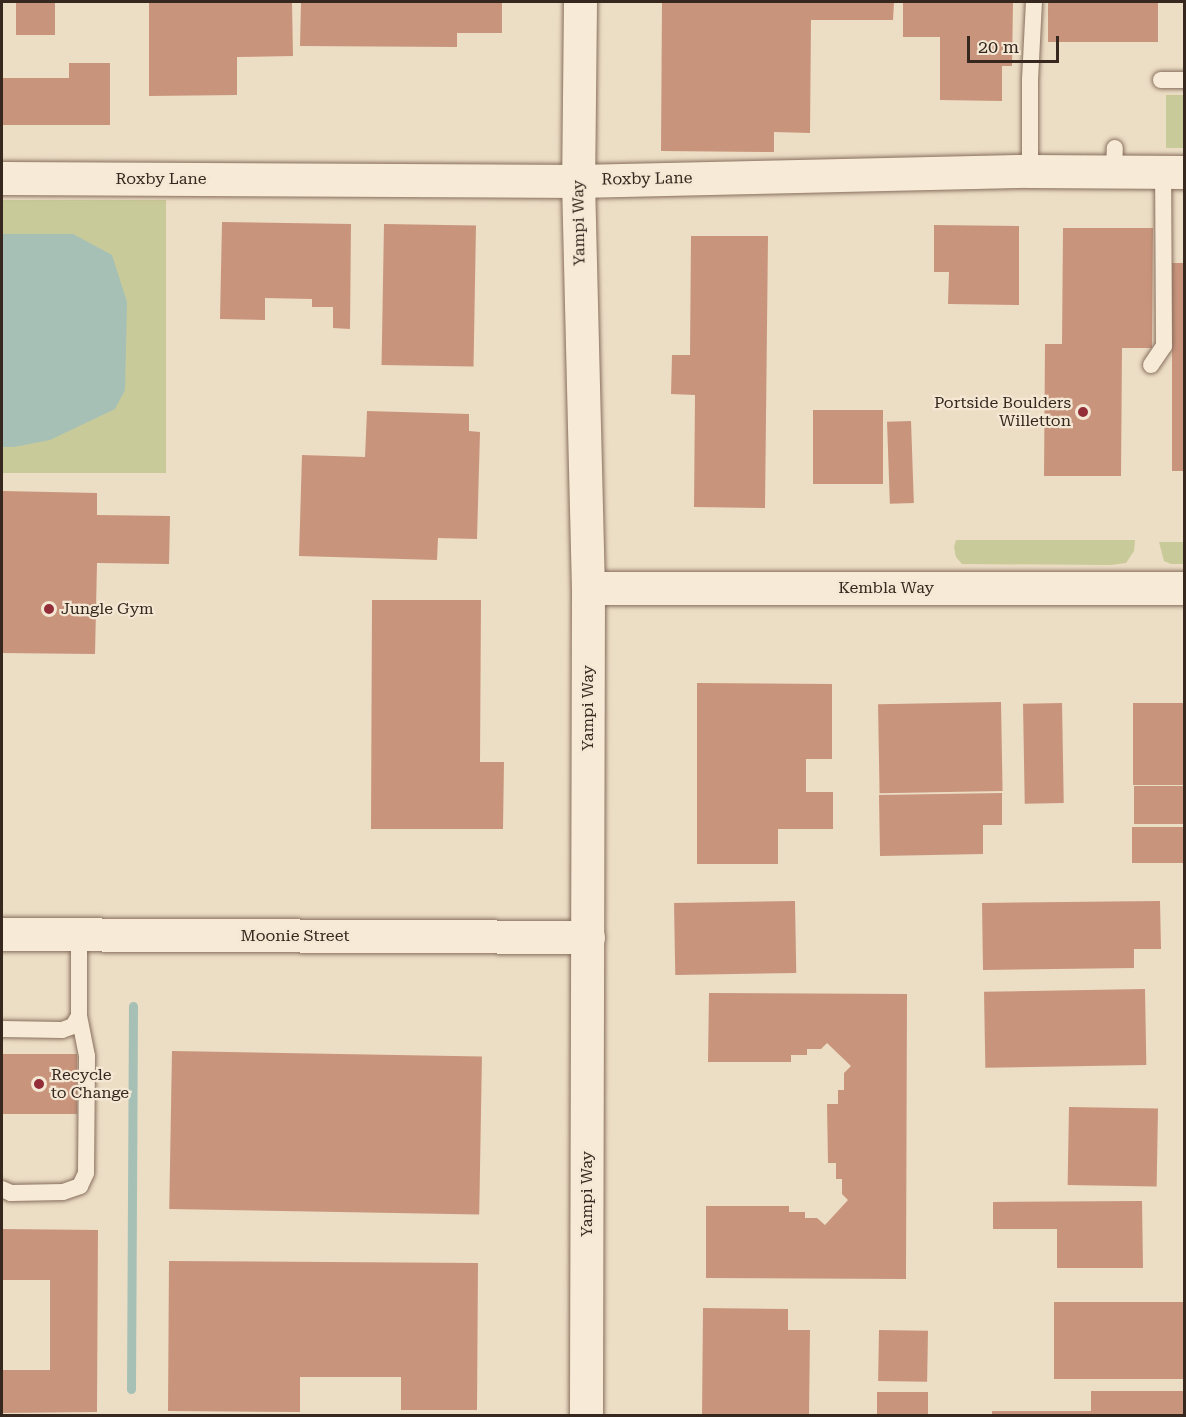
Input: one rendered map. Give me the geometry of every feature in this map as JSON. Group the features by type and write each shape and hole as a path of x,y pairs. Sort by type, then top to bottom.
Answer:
{"street":[{"name":"Yampi Way","path":"580,2 578,181 588,588 586,1416"},
{"name":"Roxby Lane","path":"2,178 578,181 1030,171 1114,159 1174,172"},
{"name":"Kembla Way","path":"588,588 1185,588"},
{"name":"Moonie Street","path":"2,934 588,937"}],"lane":[{"path":"1030,171 1036,80 1034,2"},
{"path":"1161,81 1185,81"},
{"path":"1151,365 1164,346 1174,172"},
{"path":"2,1189 12,1192 63,1192 80,1186 86,1173 87,1056 79,1016 79,935"},
{"path":"2,1029 62,1030 73,1026 79,1016"}],"green space":[{"path":"1166,95 1184,95 1184,148 1166,148"},
{"path":"2,200 166,200 166,473 2,473"},
{"path":"956,540 1135,540 1134,551 1126,563 1111,565 962,564 956,557 954,547"},
{"path":"1159,542 1184,542 1184,564 1171,564 1164,561"}],"shaded area":[{"path":"2,234 73,234 112,255 127,302 125,390 115,409 50,440 14,447 2,447"}],"building":[{"path":"16,2 55,2 55,35 16,35"},
{"path":"149,2 292,2 293,56 237,57 237,95 149,96"},
{"path":"301,2 502,2 502,33 457,33 457,47 300,46"},
{"path":"662,2 894,2 893,20 811,20 810,133 774,132 774,152 661,151"},
{"path":"903,2 1013,2 1012,66 1002,66 1002,101 940,100 940,37 903,37"},
{"path":"1048,2 1158,2 1158,42 1048,42"},
{"path":"69,63 110,63 110,125 2,125 2,78 69,78"},
{"path":"222,222 351,224 350,329 333,328 333,307 312,307 312,299 265,298 265,320 220,319"},
{"path":"384,224 476,226 474,367 382,365"},
{"path":"934,225 1019,226 1019,305 948,304 949,272 934,272"},
{"name":"Portside Boulders Willetton","path":"1063,228 1153,228 1152,348 1122,348 1121,476 1044,476 1045,344 1062,344"},
{"path":"691,236 768,236 765,508 694,507 695,395 671,394 672,355 690,355"},
{"path":"1172,263 1184,263 1184,471 1172,471"},
{"path":"813,410 883,410 883,484 813,484"},
{"path":"367,411 469,414 469,431 480,432 477,539 438,538 437,560 299,556 302,455 365,457"},
{"path":"911,421 914,503 890,504 887,422"},
{"name":"Jungle Gym","path":"2,491 97,493 97,515 170,516 169,564 97,563 95,654 2,653"},
{"path":"372,600 481,600 480,762 504,762 503,829 371,829"},
{"path":"697,683 832,684 832,759 806,759 806,792 833,792 833,829 778,829 778,864 697,864"},
{"path":"1001,702 1003,791 880,793 878,704"},
{"path":"1062,703 1064,803 1025,804 1023,704"},
{"path":"1133,703 1184,703 1184,785 1133,785"},
{"path":"1134,786 1184,786 1184,824 1134,824"},
{"path":"1002,793 1002,825 983,825 983,854 880,856 879,795"},
{"path":"1132,827 1184,827 1184,863 1132,863"},
{"path":"795,901 796,973 675,975 674,903"},
{"path":"1160,901 1161,949 1134,949 1134,968 983,970 982,903"},
{"path":"1145,989 1146,1065 985,1068 984,992"},
{"path":"709,993 907,994 906,1279 706,1278 706,1206 789,1206 789,1212 805,1212 805,1218 817,1218 825,1225 848,1200 842,1194 842,1179 836,1179 836,1163 828,1163 827,1104 838,1104 838,1090 844,1090 844,1073 851,1066 827,1043 821,1049 807,1049 807,1055 791,1055 791,1062 708,1062"},
{"path":"172,1051 482,1056 479,1214 169,1209"},
{"name":"Recycle to Change","path":"2,1054 77,1054 77,1114 2,1114"},
{"path":"1069,1107 1158,1109 1157,1187 1068,1185"},
{"path":"1142,1201 1143,1268 1057,1268 1057,1229 993,1229 993,1202"},
{"path":"2,1229 98,1230 97,1412 2,1413 2,1370 50,1370 50,1280 2,1280"},
{"path":"169,1261 478,1263 477,1410 401,1410 401,1377 300,1377 300,1412 168,1411"},
{"path":"1054,1302 1184,1302 1184,1379 1054,1379"},
{"path":"703,1308 788,1309 788,1330 810,1330 809,1416 702,1416"},
{"path":"879,1330 928,1331 927,1382 878,1381"},
{"path":"1091,1391 1184,1391 1184,1416 992,1416 992,1411 1091,1411"},
{"path":"877,1392 928,1392 928,1416 877,1416"}],"waterway":[{"path":"131,1389 133,1006"}],"place":[{"name":"Portside Boulders Willetton","path":"1083,412"},
{"name":"Jungle Gym","path":"49,609"},
{"name":"Recycle to Change","path":"39,1084"}]}
